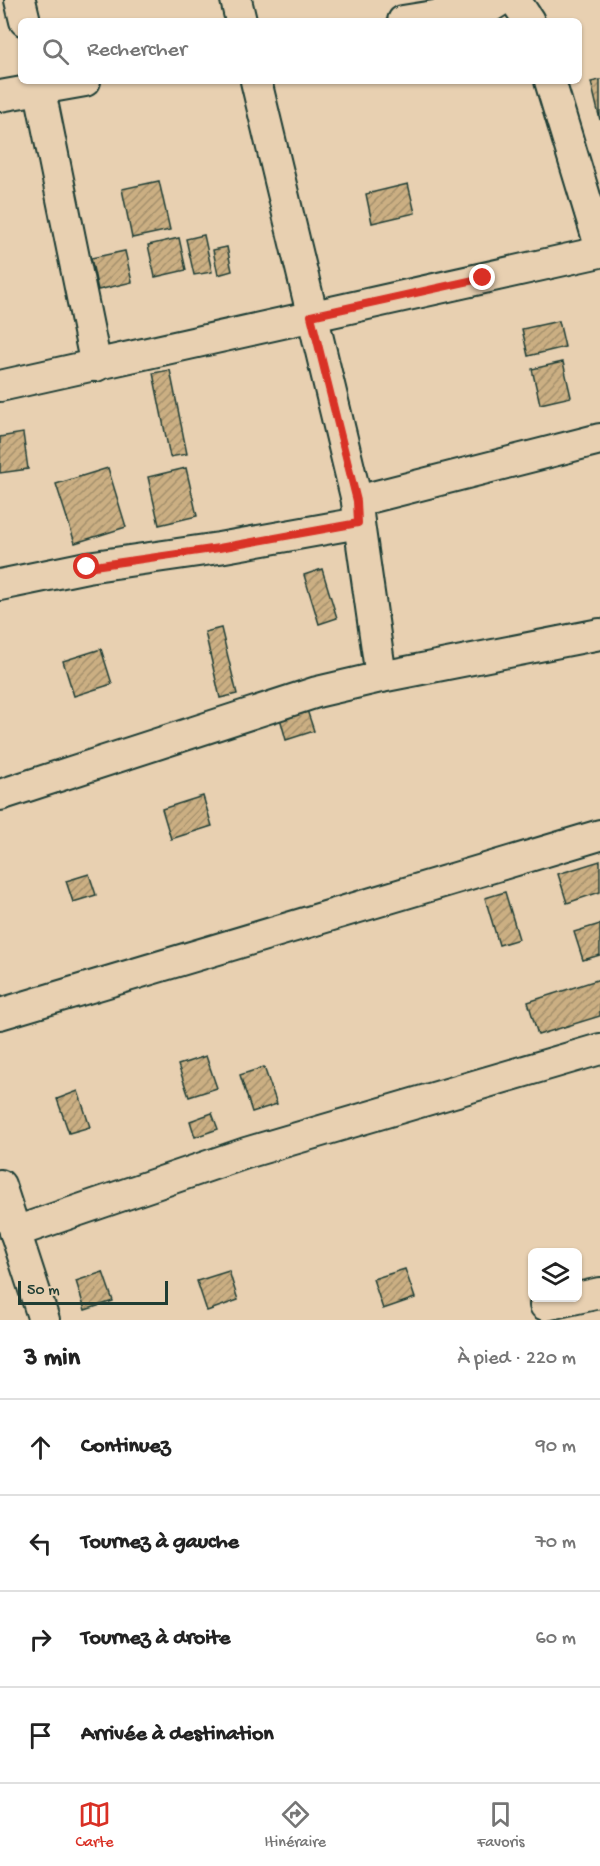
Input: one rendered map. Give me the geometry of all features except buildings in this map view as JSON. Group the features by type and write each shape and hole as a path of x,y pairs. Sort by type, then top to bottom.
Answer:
{"street":[{"path":"20,0 24,18"},
{"path":"236,0 240,18"},
{"path":"422,18 490,7 501,0"},
{"path":"515,0 527,18"},
{"path":"257,84 358,512 381,677"},
{"path":"551,84 600,246"},
{"path":"0,96 39,85 96,366"},
{"path":"0,386 600,252"},
{"path":"0,585 87,567 219,548 358,512 600,440"},
{"path":"0,795 317,692 381,677 600,634"},
{"path":"0,1014 600,835"},
{"path":"15,1232 246,1153 600,1049"},
{"path":"0,1185 44,1320"},
{"path":"545,1305 600,1293"}],"route":[{"path":"87,567 219,548 358,523 357,501 311,316 483,278"}]}
